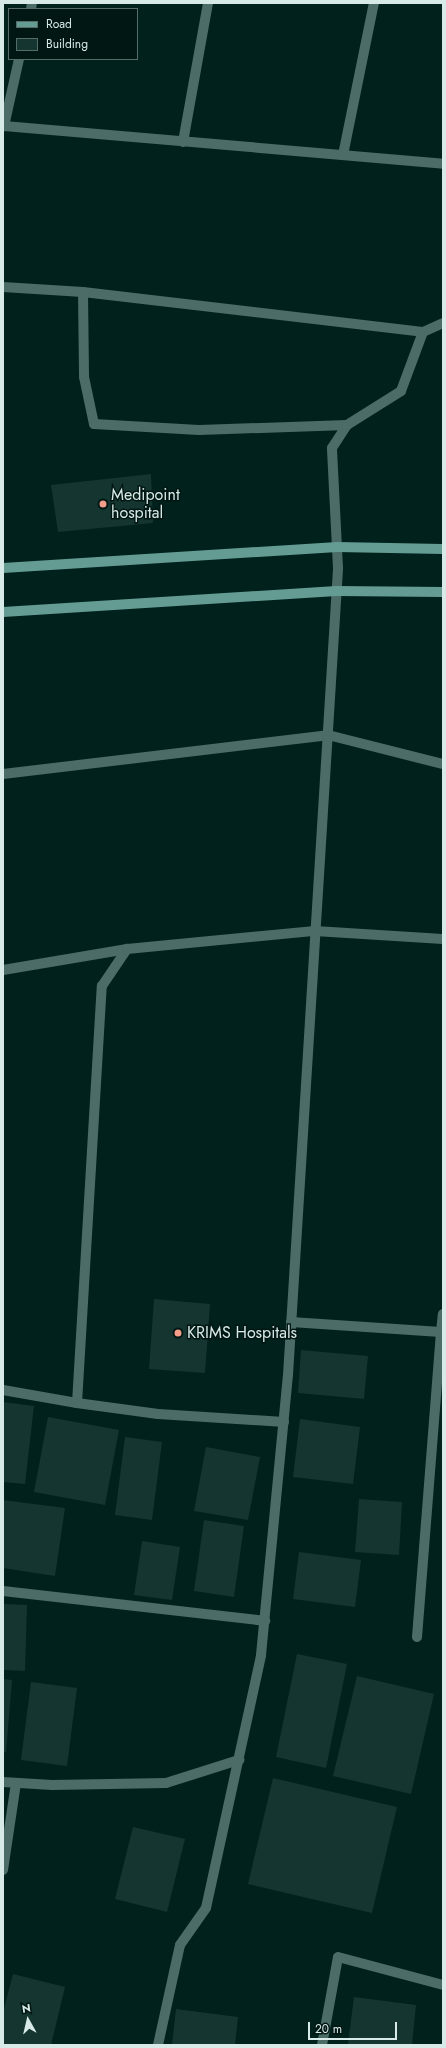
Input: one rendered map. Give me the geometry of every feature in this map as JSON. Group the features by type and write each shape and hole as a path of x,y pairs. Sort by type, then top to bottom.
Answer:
{"street":[{"path":"182,142 208,3"},
{"path":"343,155 374,3"},
{"path":"19,60 3,127 443,164"},
{"path":"3,287 83,292 423,332 443,323"},
{"path":"83,292 84,378 94,424 199,430 347,425"},
{"path":"158,2045 180,1945 206,1908 262,1655 284,1422 328,735 337,547 332,448 347,425 401,391 423,332"},
{"path":"3,568 337,547 443,550"},
{"path":"3,612 336,591 443,592"},
{"path":"3,774 328,735 443,764"},
{"path":"3,970 127,949 315,931 443,939"},
{"path":"77,1403 102,986 127,949"},
{"path":"418,1637 443,1314"},
{"path":"291,1322 442,1332"},
{"path":"3,1390 77,1403 158,1414 284,1422"},
{"path":"3,1591 265,1621"},
{"path":"3,1782 52,1785 166,1783 239,1760"},
{"path":"3,1870 16,1783"},
{"path":"322,2045 338,1957 443,1985"}],"building":[{"name":"Medipoint hospital","path":"151,474 153,523 58,532 51,485"},
{"path":"154,1299 210,1304 205,1373 149,1369"},
{"path":"301,1350 368,1356 364,1399 298,1393"},
{"path":"3,1402 34,1406 25,1484 3,1482"},
{"path":"48,1417 119,1430 105,1505 34,1492"},
{"path":"300,1419 360,1427 353,1484 293,1477"},
{"path":"125,1437 162,1442 152,1520 115,1515"},
{"path":"206,1447 260,1457 248,1520 194,1511"},
{"path":"359,1499 402,1502 399,1555 355,1552"},
{"path":"3,1500 65,1508 55,1576 3,1568"},
{"path":"204,1520 244,1526 234,1597 194,1591"},
{"path":"142,1541 180,1547 172,1600 134,1595"},
{"path":"299,1552 361,1560 355,1607 293,1599"},
{"path":"3,1604 27,1605 25,1671 3,1670"},
{"path":"297,1654 347,1664 326,1768 276,1757"},
{"path":"357,1676 434,1694 411,1794 333,1776"},
{"path":"3,1679 12,1680 6,1752 3,1752"},
{"path":"31,1682 77,1688 67,1766 21,1760"},
{"path":"273,1778 397,1807 372,1913 248,1884"},
{"path":"133,1827 185,1839 167,1912 115,1899"},
{"path":"13,1974 65,1987 51,2045 3,2045 3,2012"},
{"path":"354,1997 416,2005 412,2045 348,2044"},
{"path":"176,2009 238,2017 235,2045 172,2045"}],"place":[{"name":"Medipoint hospital","path":"103,504"},
{"name":"KRIMS Hospitals","path":"178,1333"}]}
